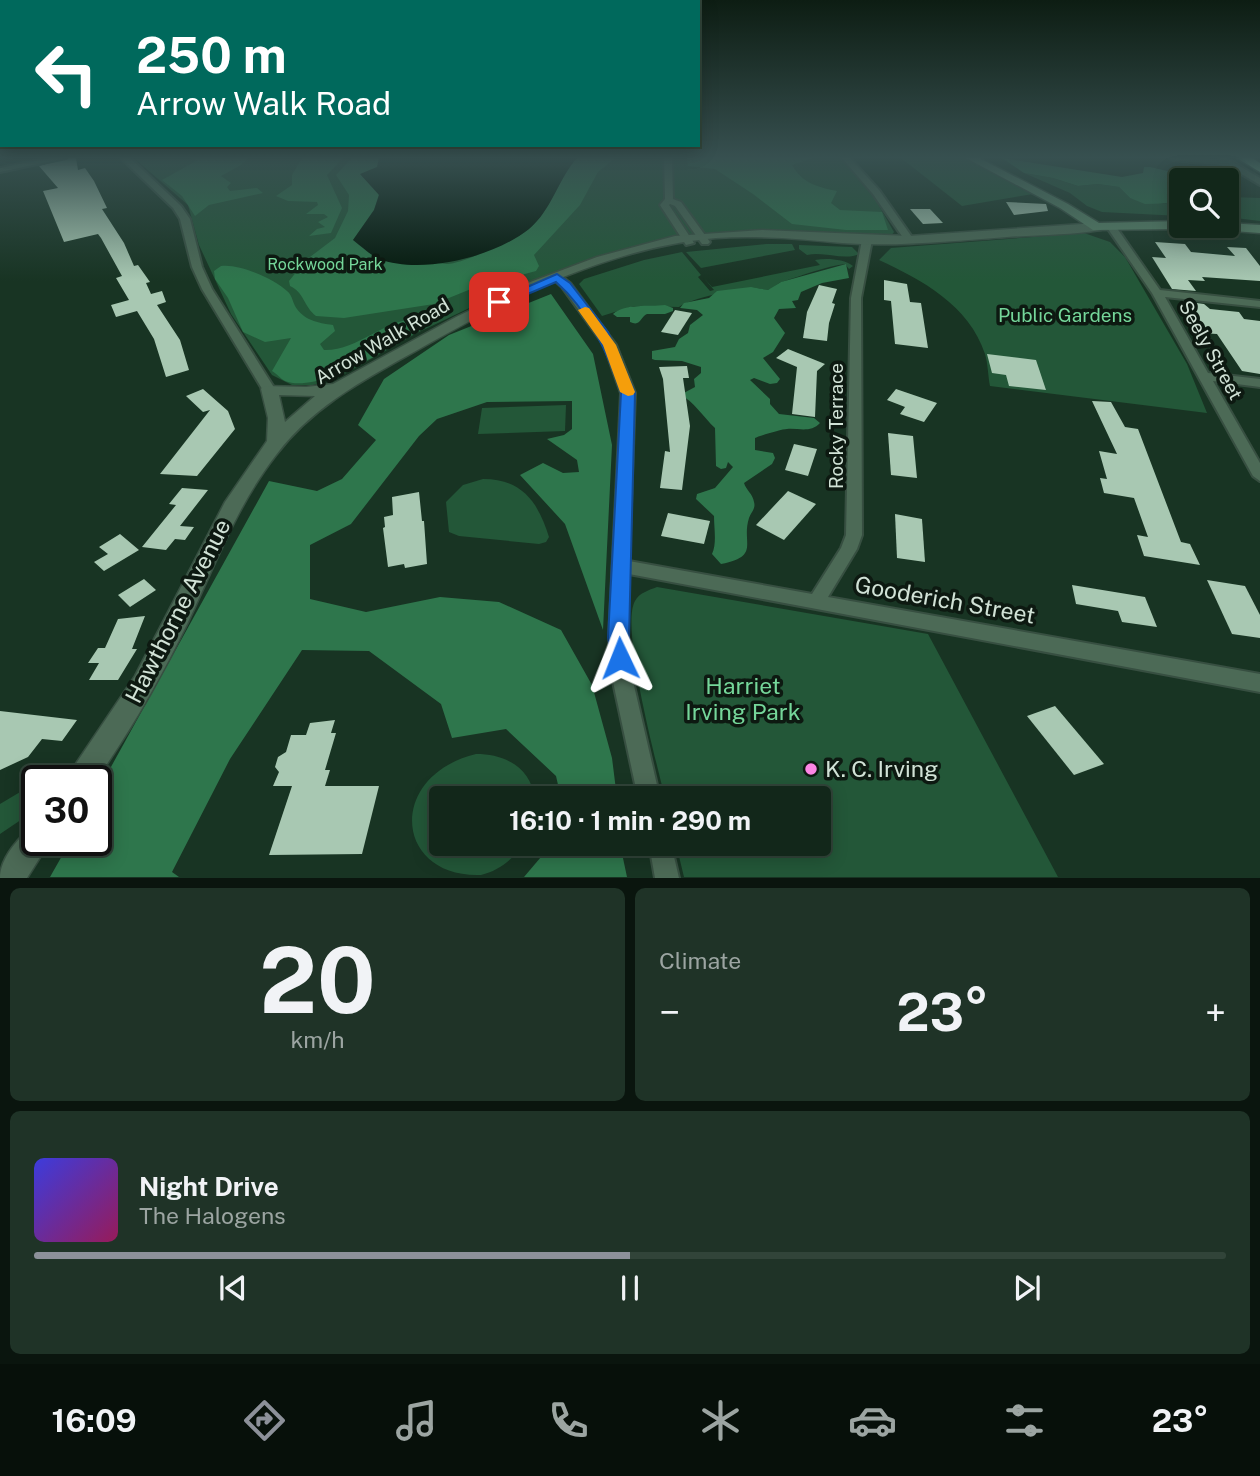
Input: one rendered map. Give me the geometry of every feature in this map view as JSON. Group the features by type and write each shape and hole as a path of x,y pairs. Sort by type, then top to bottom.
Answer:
{"main road":[{"name":"Seely Street","path":"1053,199 1099,223"},
{"name":"Seely Street","path":"1056,199 1099,223"},
{"path":"1099,223 1169,219"},
{"path":"1239,221 1260,223"},
{"path":"1099,223 1169,225"},
{"path":"1239,227 1260,229"}],"street":[{"path":"169,199 185,219 197,267 207,289 269,389 276,418 276,441"},
{"path":"881,199 909,240"},
{"path":"669,200 678,204 695,240 664,205 669,200"},
{"name":"Arrow Walk Road","path":"276,441 310,407 338,388 465,317 557,278 695,240 909,240 1099,223"},
{"name":"Seely Street","path":"1099,223 1126,245 1157,293 1260,476"},
{"name":"Rocky Terrace","path":"816,602 855,536 856,302 867,240"},
{"path":"557,278 566,285 610,345 628,393 618,638 622,677 646,786"},
{"path":"1157,293 1260,304"},
{"path":"1203,376 1260,383"},
{"path":"269,389 306,392 338,388"},
{"name":"Hawthorne Avenue","path":"91,765 108,742 175,626 228,514 276,441"},
{"name":"Gooderich Street","path":"621,566 1260,683"},
{"path":"9,877 25,856"},
{"path":"663,856 667,877"}],"green space":[{"name":"Rockwood Park","path":"181,199 875,199 894,232 891,236 754,232 636,247 582,262 503,292 417,333 339,377 313,385 292,385 272,375 231,314 199,245 188,205"},
{"path":"184,199 236,199 209,205 195,216"},
{"path":"283,199 338,199 342,208 331,233 309,236 317,229 325,227 318,222 328,217 324,214 306,214 318,205 317,202"},
{"path":"349,199 377,199 374,210 353,240 447,264 489,250 524,232 538,220 551,199 583,199 534,255 539,266 536,271 476,287 434,304 344,318 316,316 298,292 290,286 289,281 306,260 335,238 348,211"},
{"path":"759,199 833,199 831,203 840,210 882,212 888,230 846,230 792,224"},
{"path":"953,199 1004,199 962,206"},
{"path":"1078,199 1136,199 1169,204 1169,215 1102,212"},
{"path":"1132,199 1169,199 1169,203 1145,204"},
{"path":"1239,199 1260,199 1260,221 1239,218"},
{"name":"Public Gardens","path":"1084,233 1110,242 1125,257 1187,364 1207,413 990,386 985,354 968,321 942,296 879,260 891,248"},
{"path":"792,244 795,250 701,268 686,252"},
{"path":"799,245 852,247 859,254 847,257 807,255 799,249"},
{"path":"682,252 710,291 714,290 703,277 712,287 820,265 815,260 835,260 853,266 849,269 845,264 821,269 768,290 736,290 703,297 679,307 634,306 602,316 579,284 584,279 644,260"},
{"path":"846,264 849,278 822,283 801,292 798,300 792,301 796,308 779,309 774,318 785,333 773,352 763,358 780,379 777,383 770,384 754,378 750,380 770,399 770,404 779,414 814,418 820,423 809,429 784,429 755,438 755,450 773,453 775,458 772,464 744,483 754,504 747,527 745,553 733,561 721,564 712,554 715,541 714,516 696,499 697,494 715,488 733,467 728,462 726,468 716,466 715,428 694,405 680,395 695,387 694,379 701,373 701,367 682,361 655,360 652,359 652,351 675,347 679,339 688,333 690,325 703,315 697,310 680,308 684,303 709,298 717,291 751,287 768,290 781,282"},
{"path":"221,266 246,269 265,277 289,293 302,315 316,322 333,325 335,331 320,344 324,350 350,345 399,322 426,320 429,325 338,374 318,381 285,381 272,371 291,338 265,342 243,332 228,298 215,279 214,271"},
{"path":"551,294 593,354 612,445 603,630 565,524 520,475 543,463 563,473 579,472 577,460 547,439 564,435 572,429 572,401 487,402 437,419 419,436 351,524 310,545 310,599 366,612 440,597 499,602 561,630 592,685 612,758 616,786 558,786 556,776 506,729 452,738 441,704 369,651 302,650 230,759 172,872 179,877 50,877 62,856 112,856 112,765 269,481 317,491 342,479 376,440 358,425 384,379 449,335"},
{"path":"665,305 673,308 673,311 647,314 636,323 630,322 630,317 617,317 613,314 631,307"},
{"path":"566,405 565,431 478,434 482,408"},
{"path":"483,479 508,483 518,488 534,503 549,537 546,542 539,544 459,536 449,532 446,502 463,485"},
{"name":"Harriet Irving Park","path":"657,587 928,634 1058,877 684,877 679,856 831,856 831,786 662,786 641,697 632,638 635,601 642,594"},
{"path":"476,754 497,757 522,770 532,786 429,786 429,856 514,856 494,870 481,875 452,872 431,860 417,844 412,824 415,803 427,783 447,766"},
{"path":"21,792 21,820 0,834 0,804"},
{"path":"542,856 623,856 627,877 524,877"}],"shaded area":[{"path":"378,199 552,199 537,221 514,239 477,255 436,264 416,265 379,259 353,240 374,210"}],"building":[{"path":"46,199 103,199 107,208 102,209 124,243 134,266 138,265 150,282 146,283 151,294 162,291 166,302 157,305 180,340 189,370 166,377 154,339 137,311 116,317 111,305 129,300 116,278 122,276 98,234 64,242"},
{"path":"1006,202 1046,204 1048,211 1014,215"},
{"path":"910,209 930,209 943,223 923,224"},
{"path":"1155,242 1185,244 1191,252 1235,256 1227,247 1246,248 1260,266 1260,281 1202,277 1205,281 1188,280 1196,291 1172,289 1152,257 1166,258"},
{"path":"884,280 907,284 910,302 921,303 928,348 895,344 891,301 884,300"},
{"path":"819,285 837,289 832,303 835,304 827,341 803,338 807,312"},
{"path":"1181,301 1204,304 1210,309 1239,312 1244,319 1260,321 1260,374 1242,371 1217,334 1201,333"},
{"path":"675,310 692,313 678,335 661,332"},
{"path":"788,349 825,364 817,371 815,417 792,414 797,367 776,358"},
{"path":"987,354 1036,360 1046,390 1009,386 1006,375 992,373"},
{"path":"687,366 689,378 683,378 690,426 682,490 660,488 665,451 670,452 663,379 659,367"},
{"path":"203,389 228,411 235,429 197,476 160,474 210,410 203,412 186,396"},
{"path":"896,389 937,403 924,422 900,414 905,407 887,400"},
{"path":"1092,401 1111,402 1125,427 1138,429 1181,542 1190,544 1200,565 1144,556 1137,535 1148,537 1134,498 1104,493 1100,478 1107,479 1099,451 1117,454"},
{"path":"888,433 913,436 917,478 891,475"},
{"path":"794,444 817,449 808,476 785,470"},
{"path":"182,488 208,490 180,526 194,527 185,540 175,539 166,550 142,547 176,505 169,504"},
{"path":"788,491 816,504 784,540 756,525"},
{"path":"419,492 427,564 405,568 404,564 388,567 383,528 384,517 393,515 392,497"},
{"path":"668,513 710,521 704,544 661,536"},
{"path":"895,514 922,519 925,562 897,558"},
{"path":"120,534 139,550 104,571 94,562 108,554 99,547"},
{"path":"144,579 156,590 130,607 118,595"},
{"path":"1207,580 1245,586 1260,615 1260,638 1232,634"},
{"path":"1072,585 1145,597 1157,627 1122,622 1118,611 1076,604"},
{"path":"145,616 132,649 137,649 118,680 89,680 99,663 88,663 98,648 105,648 118,619"},
{"path":"1055,706 1104,764 1074,775 1027,716"},
{"path":"0,711 77,720 62,741 42,739 28,757 0,770"},
{"path":"335,720 331,733 336,733 325,770 330,770 325,786 379,786 362,854 269,855 292,786 273,786 279,772 275,767 278,757 286,752 291,735 306,735 310,723"}],"slow traffic":[{"path":"585,310 610,345 628,392"}],"place":[{"name":"K. C. Irving","path":"811,769"}],"route":[{"path":"499,302 557,278 566,285 610,345 628,393 618,638 620,658"}]}
